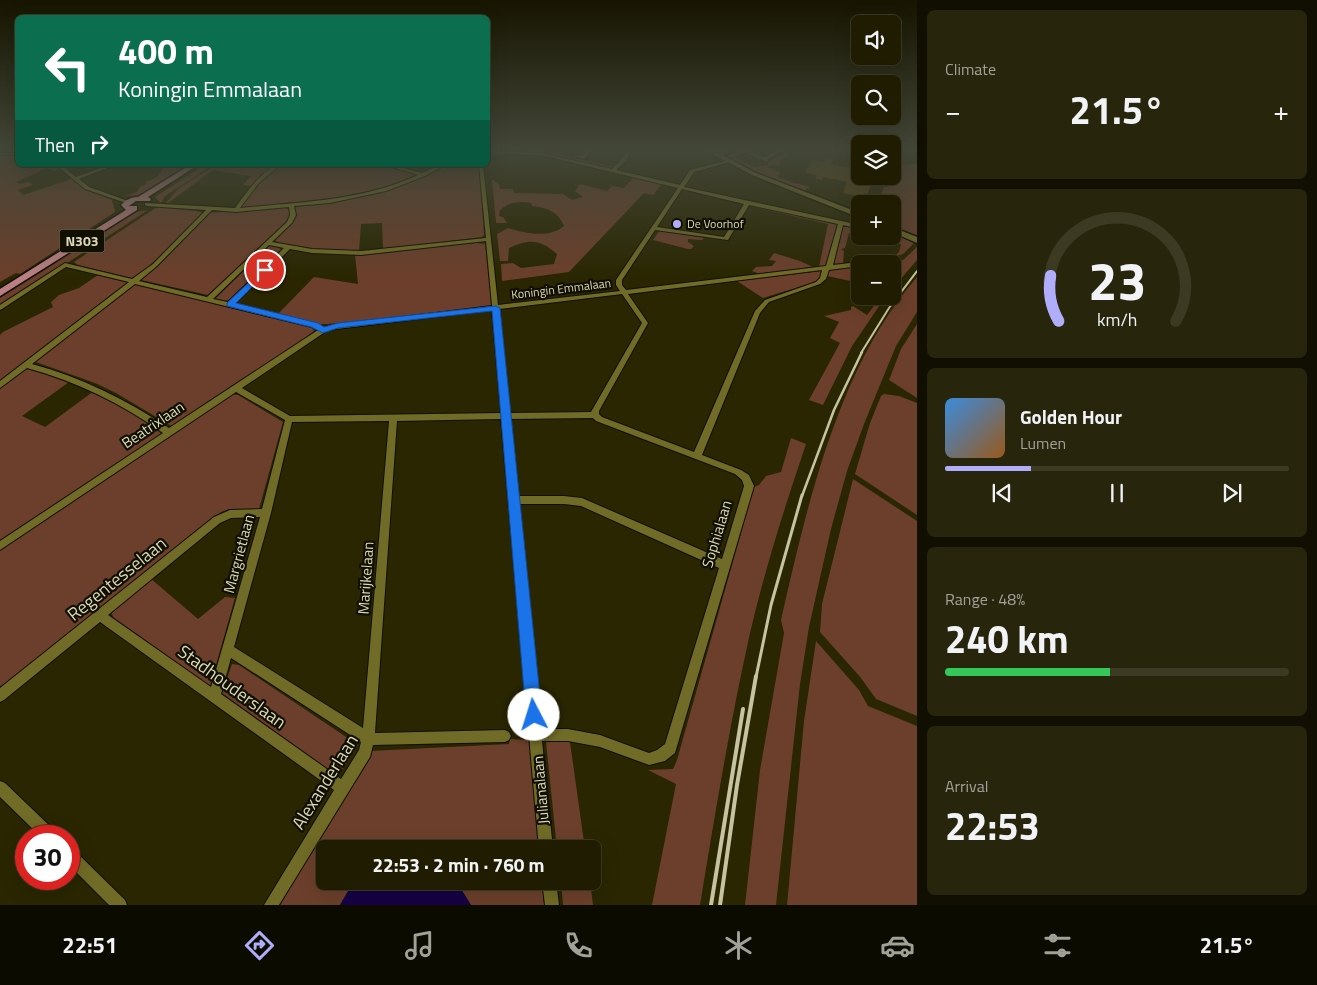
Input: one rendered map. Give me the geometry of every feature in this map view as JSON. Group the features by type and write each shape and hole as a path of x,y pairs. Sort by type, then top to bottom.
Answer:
{"main road":[{"name":"N303","path":"0,291 130,206 145,200 157,192"},
{"path":"801,192 851,212"},
{"path":"901,233 917,240"}],"street":[{"path":"98,192 130,206"},
{"path":"236,210 249,192"},
{"path":"145,200 210,209 236,210 291,205 375,192"},
{"name":"Julianalaan","path":"483,192 496,308 545,840"},
{"path":"595,415 594,411 645,324 624,292 619,280 678,192"},
{"path":"703,192 851,225"},
{"path":"654,228 726,239 747,203"},
{"path":"208,299 289,222 293,215 291,205"},
{"path":"0,385 155,265 210,209"},
{"path":"236,388 289,419 506,418 595,415 599,419 697,455 757,312 767,301 818,283 823,279 841,223"},
{"path":"268,243 338,253 360,253 489,239"},
{"path":"230,304 289,246"},
{"path":"0,308 65,265 136,280 314,325 323,330"},
{"name":"Koningin Emmalaan","path":"323,330 338,326 851,265"},
{"name":"Beatrixlaan","path":"0,546 323,330"},
{"path":"26,365 78,380 101,390 137,410 170,432"},
{"name":"Margrietlaan","path":"214,696 266,513 289,419"},
{"name":"Marijkelaan","path":"368,739 393,419"},
{"name":"Sophialaan","path":"536,735 568,735 600,742 649,759 660,756 670,748 749,486 746,478 738,472 697,455"},
{"path":"514,500 582,502 724,565"},
{"name":"Regentesselaan","path":"0,696 217,520 230,514 266,513"},
{"name":"Stadhouderslaan","path":"101,616 342,788"},
{"name":"Stadhouderslaan","path":"228,650 368,739"},
{"name":"Alexanderlaan","path":"272,905 365,752 368,739 505,736"},
{"path":"0,788 39,825"},
{"path":"80,866 120,905"},
{"path":"550,890 552,905"}],"shaded area":[{"path":"0,192 20,192 23,195 31,192 93,192 112,200 115,212 20,274 16,273 0,282"},
{"path":"136,192 144,192 139,195 124,196"},
{"path":"162,192 171,192 165,196 161,203 155,197"},
{"path":"175,192 183,192 168,203 166,203"},
{"path":"252,192 366,192 266,207 241,207"},
{"path":"382,192 481,192 484,235 482,237 383,249 382,223 361,224 359,251 318,250 278,243 275,240 292,221 296,207"},
{"path":"493,192 563,194 572,200 583,197 577,192 655,192 653,195 644,193 569,272 502,281 501,264 513,263 521,268 554,264 557,254 545,245 529,242 509,248 508,261 500,261 497,234 508,228 521,232 544,234 564,226 559,217 551,211 523,202 503,207 500,210 499,216 503,217 507,223 496,223"},
{"path":"882,192 917,192 917,235 901,229 901,195 881,195"},
{"path":"756,205 837,224 827,266 819,267 828,224 749,206"},
{"path":"157,207 203,213 165,252 136,277 131,278 78,265 74,262"},
{"path":"284,207 289,210 291,215 287,223 208,295 141,280 208,213"},
{"path":"148,210 0,307 0,298 136,212"},
{"path":"851,226 851,234 849,233 845,248 841,249 844,251 843,264 836,265 834,263 843,227"},
{"path":"660,230 704,238 702,240 688,239 688,242 694,246 688,249 653,240"},
{"path":"901,236 914,243 903,254 896,255 899,252"},
{"path":"476,243 485,244 492,306 327,324 317,324 278,314 314,277 358,284 355,255"},
{"path":"269,246 278,247 281,250 230,299 226,301 215,299"},
{"path":"917,247 917,260 901,279 901,260"},
{"path":"774,253 813,267 760,274 752,271 756,267 772,266 776,261 769,260"},
{"path":"851,267 851,281 827,276 829,270"},
{"path":"821,271 821,277 815,282 763,298 737,281"},
{"path":"98,275 128,282 0,381 0,335 53,307 51,302 59,295 79,288"},
{"path":"917,277 917,312 896,346 864,424 847,471 831,529 809,627 800,684 776,905 745,905 760,770 784,633 781,620 802,531 829,440 846,395 866,353 890,313 896,305 901,305 901,298"},
{"path":"134,283 312,327 314,331 173,427 116,393 95,383 33,361"},
{"path":"875,305 880,305 852,346 823,405 809,400 840,343 830,338 839,322 824,316 851,310 853,306 867,315"},
{"path":"917,324 917,398 889,380 901,349"},
{"path":"24,369 34,370 69,382 22,416 45,427 94,391 141,417 161,434 0,542 0,387"},
{"path":"231,394 238,395 283,422 259,509 229,509 221,512 2,688 0,685 0,551"},
{"path":"884,394 899,396 917,403 917,515 855,474 870,423 881,396"},
{"path":"791,438 806,444 762,585 750,633 729,735 700,905 652,905 676,784 648,770 673,769 677,760 754,487 759,485 766,476 781,472"},
{"path":"853,479 917,521 917,716 876,699 861,678 820,632 822,604"},
{"path":"150,578 198,619 225,597 235,598 210,686 113,617 111,611"},
{"path":"816,641 859,690 868,706 917,726 917,905 787,905 804,721"},
{"path":"232,664 239,665 358,745 340,773 333,773 222,693"},
{"path":"510,739 529,740 538,840 318,840 370,751 509,744"},
{"path":"546,742 570,742 584,840 556,840"},
{"path":"316,843 316,890 349,890 340,905 280,905"},
{"path":"349,890 462,890 471,905 340,905"},
{"path":"462,890 543,890 544,905 471,905"},
{"path":"562,890 591,890 593,905 563,905"}],"building":[{"path":"868,192 867,195 843,193"}],"railway":[{"path":"861,353 889,308 917,271"},
{"path":"802,496 834,410 862,352"},
{"path":"756,677 771,605 802,495"},
{"path":"720,905 737,785 756,676"},
{"path":"711,905 743,709"}],"place":[{"name":"De Voorhof","path":"677,224"}],"route":[{"path":"265,270 230,304 314,325 323,330 338,326 496,308 534,715"}]}
